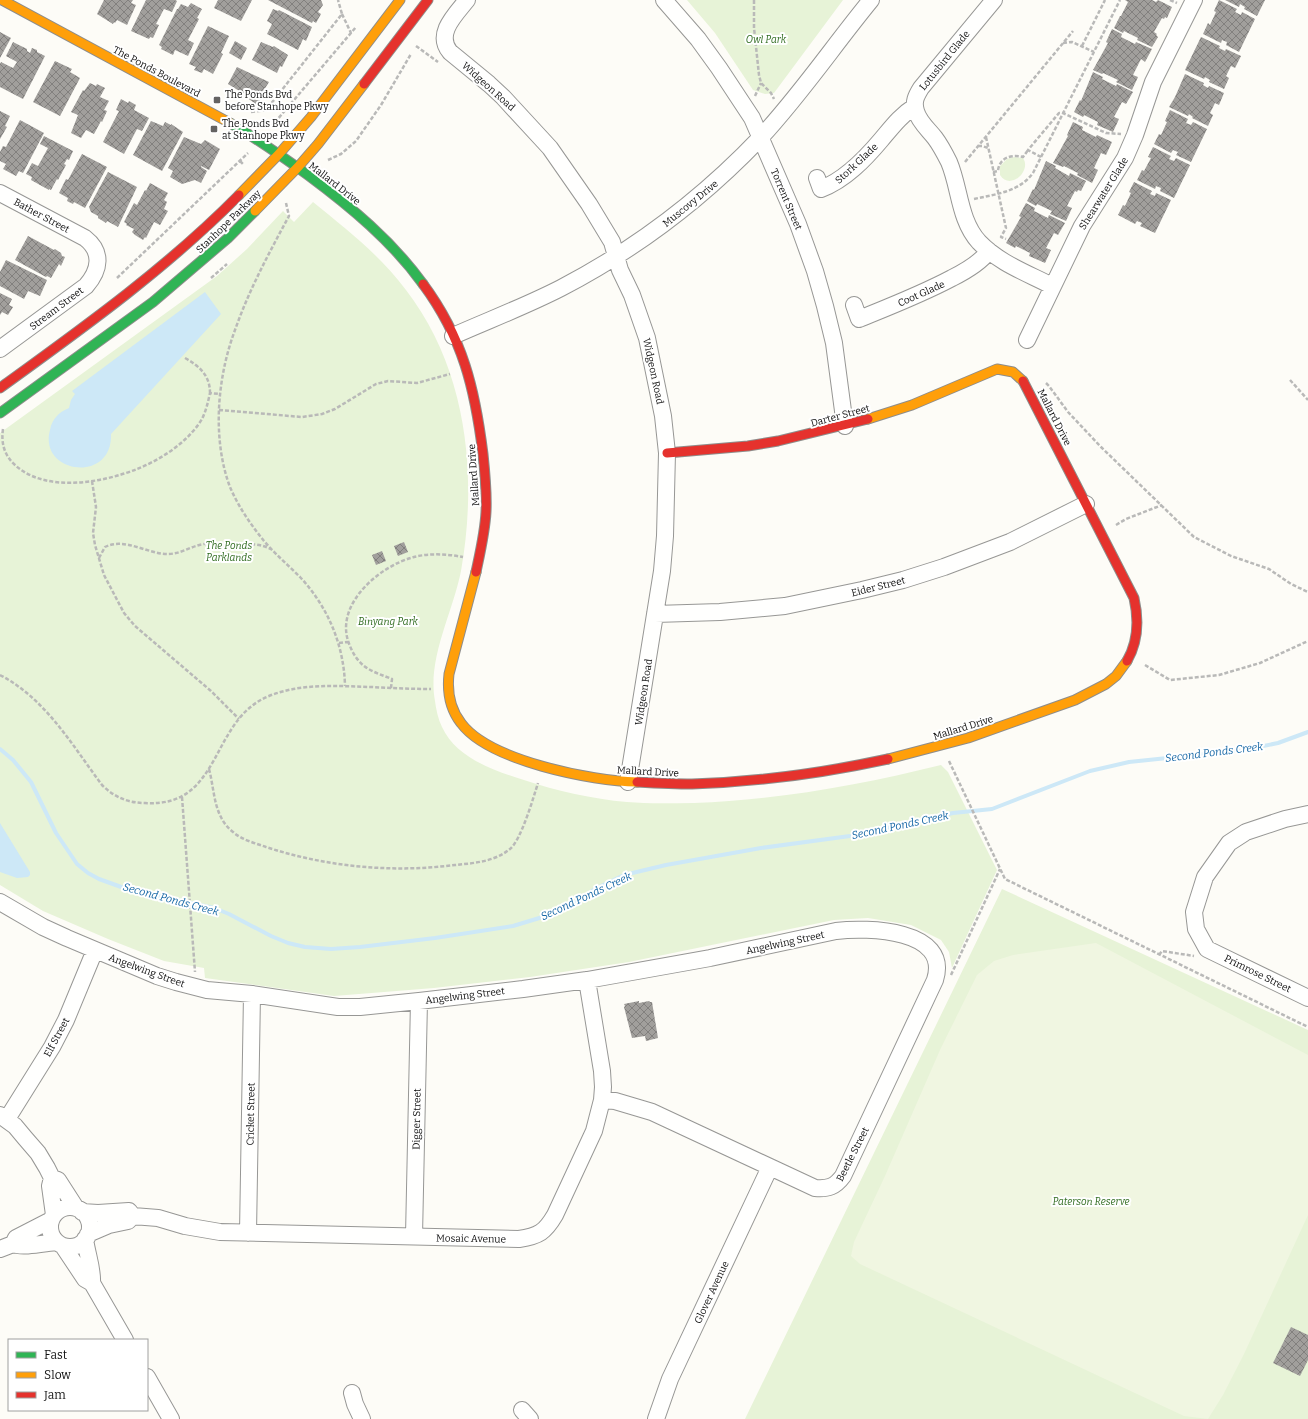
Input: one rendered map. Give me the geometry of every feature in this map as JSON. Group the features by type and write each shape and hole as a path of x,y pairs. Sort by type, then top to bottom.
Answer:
{"street":[{"name":"The Ponds Boulevard","path":"2,0 200,106 260,140 298,167"},
{"name":"Stanhope Parkway","path":"0,388 139,285 216,218 279,154 326,97 400,0"},
{"name":"Stanhope Parkway","path":"0,413 147,307 228,238 298,167 323,138 428,0"},
{"name":"Widgeon Road","path":"467,0 444,33 445,47 503,97 550,148 589,204 612,242 620,270 632,295 647,338 663,416 667,453 665,536 662,571 628,782"},
{"name":"Torrent Street","path":"664,0 698,40 719,68 752,118 798,224 821,292 834,343 845,426"},
{"name":"Muscovy Drive","path":"453,336 561,288 648,236 685,208 720,178 761,138 804,87 871,0"},
{"name":"Lotusbird Glade","path":"914,107 917,95 921,88 994,0"},
{"name":"Shearwater Glade","path":"1027,340 1082,226 1125,158 1135,135 1153,82 1194,0"},
{"path":"914,107 919,119 942,148 952,172 960,202 970,230 989,251 1000,259 1052,286"},
{"name":"Stork Glade","path":"817,178 821,189 838,181 870,153 904,113 914,107"},
{"name":"Mallard Drive","path":"298,167 363,219 395,249 410,267 439,308 453,336 470,380 481,435 487,508 479,560 461,629 452,656 448,689 450,700 461,723 480,742 494,749 539,766 574,775 601,779 628,782 686,784 748,780 832,770 908,755 982,733 1050,709 1105,685 1122,669 1134,646 1138,622 1134,598 1025,383 1015,372 1010,370"},
{"name":"Bather Street","path":"0,193 85,238"},
{"name":"Stream Street","path":"0,349 86,286 96,271 97,258 95,248 85,238"},
{"name":"Coot Glade","path":"854,306 859,319 924,292 954,277 980,262 989,251"},
{"name":"Darter Street","path":"667,453 778,441 845,426 912,405 989,372 1005,369 1010,370"},
{"name":"Eider Street","path":"655,614 777,607 822,600 903,580 944,567 1010,542 1086,504"},
{"path":"1204,953 1196,930 1194,912 1205,877 1223,850 1246,832 1285,819 1308,814"},
{"name":"Angelwing Street","path":"0,902 44,928 157,976 194,987 338,1007 360,1007 419,1001 587,980 710,958 836,931 852,929 881,930 907,937 930,948 936,958"},
{"name":"Elf Street","path":"3,1117 52,1048 66,1020 95,950"},
{"name":"Primrose Street","path":"1204,953 1308,998"},
{"name":"Beetle Street","path":"602,1100 615,1101 652,1112 815,1188 824,1189 837,1184 848,1165 935,980 938,971 936,958"},
{"name":"Mosaic Avenue","path":"79,1210 98,1213 129,1211 133,1216 158,1218 202,1230 248,1233 519,1239 531,1237 540,1233 549,1226 555,1215 594,1131 602,1100 602,1071 587,980"},
{"name":"Cricket Street","path":"248,1233 252,994"},
{"name":"Digger Street","path":"414,1236 419,1001"},
{"path":"3,1117 15,1126 38,1153 52,1178 58,1180 79,1210 86,1216 90,1228 87,1237 87,1253 93,1275 92,1283"},
{"name":"Glover Avenue","path":"656,1419 670,1379 770,1167"},
{"path":"52,1178 50,1186 53,1218 51,1232 85,1279 92,1283 124,1339"},
{"path":"6,1246 16,1238 53,1218 63,1208 70,1207 79,1210"},
{"name":"Mosaic Avenue","path":"87,1237 109,1225 128,1221 133,1216"},
{"path":"6,1246 60,1244 69,1247 81,1244 87,1237"},
{"path":"148,1379 172,1419"},
{"path":"352,1393 362,1419"}],"path":[{"path":"338,0 342,14 351,33"},
{"path":"754,0 755,49 761,83 755,96"},
{"path":"1082,46 1105,0"},
{"path":"960,202 1012,190 1024,183 1033,173 1120,0"},
{"path":"251,112 266,110 342,14"},
{"path":"271,127 360,22"},
{"path":"952,172 958,170 1073,31"},
{"path":"326,161 341,154 356,141 381,105 419,41"},
{"path":"1062,44 1072,42 1094,52"},
{"path":"416,46 440,63"},
{"path":"761,83 771,93 774,99"},
{"path":"993,172 998,171 999,164 1003,160 1015,155 1022,157 1059,113 1064,113 1106,133 1121,134 1125,136"},
{"path":"986,137 1006,228 1002,237 1006,239"},
{"path":"977,146 988,148"},
{"path":"1028,150 1041,158"},
{"path":"115,279 244,156"},
{"path":"240,161 244,165"},
{"path":"286,204 289,216 256,280 234,330 226,359 220,394 220,444 225,470 235,498 253,526 272,549 301,578 315,596 330,621 339,643 345,686"},
{"path":"3,429 2,441 6,454 17,466 28,474 42,479 70,483 112,477 138,469 175,448 191,433 202,419 206,411 210,393 209,381 205,374 195,364 185,358"},
{"path":"219,410 297,417 312,416 335,409 376,384 388,381 417,383 453,374"},
{"path":"1290,380 1308,400"},
{"path":"1040,382 1049,386 1068,412 1101,447 1194,537 1231,556 1269,569 1291,584 1308,592"},
{"path":"210,393 220,394"},
{"path":"92,480 96,507 93,533 98,558 114,597 124,614 135,626 211,690 239,719"},
{"path":"1113,527 1126,519 1162,505"},
{"path":"98,558 104,548 114,544 127,544 146,550 167,554 176,554 203,544 256,544 272,549"},
{"path":"391,688 392,679 365,666 353,653 348,642 346,626 352,605 366,586 384,570 409,559 434,554 447,554 479,560"},
{"path":"1141,663 1170,680 1219,675 1260,663 1308,641"},
{"path":"339,643 348,642"},
{"path":"0,675 25,692 56,723 67,735 102,785 114,796 129,801 148,804 166,802 182,797 195,788 210,768 223,741 239,719 257,703 267,697 278,693 314,687 345,686 448,689"},
{"path":"210,768 212,789 218,812 227,827 239,837 272,849 318,860 356,867 405,869 486,861 500,857 511,848 520,832 539,781"},
{"path":"952,769 1005,879 1308,1027"},
{"path":"182,797 194,957"},
{"path":"951,975 1000,869"},
{"path":"1159,955 1162,951 1204,953"}],"green space":[{"name":"Owl Park","path":"687,0 843,0 774,93 765,94 753,90 715,33"},
{"path":"1014,157 1023,158 1025,168 1019,177 1009,181 1000,175 1000,166 1007,159"},
{"name":"The Ponds Parklands","path":"313,202 374,254 406,290 427,321 443,354 455,388 463,424 467,461 468,498 466,535 461,571 438,652 433,685 438,717 448,738 466,755 477,762 501,772 549,788 601,799 635,803 694,803 757,799 849,785 941,765 948,772 997,870 952,968 949,952 941,940 911,925 868,918 834,920 629,962 530,977 434,988 334,996 205,978 204,968 164,961 108,939 43,911 0,885 0,433 217,276 247,249 283,211 294,222"},
{"name":"Paterson Reserve","path":"1002,889 1308,1030 1308,1419 745,1419"},
{"name":"Paterson Reserve","path":"1096,943 1308,1055 1308,1215 1244,1354 1223,1395 1208,1419 1184,1416 860,1264 851,1256 854,1242 885,1176 940,1050 977,975 994,961 1013,955"}],"water":[{"path":"205,292 221,314 111,434 108,450 101,461 89,466 77,467 65,464 55,456 49,445 52,422 56,416 69,408 71,400 75,394 72,391"},
{"path":"0,823 30,872 28,877 17,878 0,872"}],"building":[{"path":"104,0 133,0 131,3 136,5 127,25 117,20 113,24 97,14"},
{"path":"146,0 177,1 172,12 164,9 156,24 159,25 153,38 150,37 149,39 131,31"},
{"path":"218,0 252,0 241,21 214,8"},
{"path":"268,0 321,0 323,5 318,12 321,14 316,23 313,21 312,23"},
{"path":"1125,0 1152,0 1156,2 1158,0 1172,7 1167,18 1162,18 1154,32 1158,37 1152,47 1137,40 1138,38 1124,31 1123,33 1114,28 1128,2"},
{"path":"1219,0 1237,9 1235,12 1241,15 1242,12 1255,19 1239,52 1226,45 1227,42 1222,40 1221,43 1203,34 1208,23 1210,25 1216,12 1214,11"},
{"path":"1225,0 1265,0 1257,16 1244,9 1245,7 1240,4 1239,7"},
{"path":"191,3 202,9 197,18 199,19 188,40 194,43 188,56 175,50 173,55 161,49 162,47 159,45 177,9 181,4 188,7"},
{"path":"273,9 279,10 312,27 306,41 303,39 298,50 267,34 272,24 267,21"},
{"path":"208,26 229,36 221,53 223,54 213,74 204,69 202,73 194,70 196,67 189,64"},
{"path":"1112,29 1122,34 1121,37 1135,44 1136,42 1152,49 1145,62 1141,59 1133,75 1138,77 1132,90 1116,82 1118,80 1093,70 1108,43 1106,42"},
{"path":"0,32 11,38 0,58"},
{"path":"1201,37 1220,46 1219,48 1225,51 1226,49 1241,56 1235,68 1231,66 1226,76 1229,78 1224,89 1209,82 1210,80 1205,77 1204,79 1185,70"},
{"path":"235,41 247,48 241,60 229,53"},
{"path":"13,42 27,49 30,53 32,48 45,56 23,99 0,87 1,62 13,68 17,62 6,56"},
{"path":"261,42 273,47 274,46 288,55 277,73 252,60"},
{"path":"55,61 72,69 70,72 80,78 60,116 33,102"},
{"path":"237,67 269,82 259,98 261,102 254,105 252,101 248,99 249,97 228,84"},
{"path":"1093,72 1103,77 1102,79 1116,86 1117,84 1133,92 1126,104 1122,102 1114,117 1119,119 1113,132 1097,125 1098,122 1074,112 1080,100 1081,101"},
{"path":"1185,74 1204,83 1203,85 1208,88 1209,86 1224,93 1219,105 1215,103 1210,113 1213,115 1208,126 1192,118 1193,117 1189,114 1188,116 1169,107"},
{"path":"90,83 96,86 97,84 105,88 100,97 109,101 104,110 107,111 102,122 101,121 94,134 86,130 81,138 71,133 78,115 71,112 83,90 84,91"},
{"path":"121,99 136,105 134,110 149,118 142,131 137,129 124,154 103,142 119,111 116,110"},
{"path":"1170,110 1188,119 1186,123 1191,125 1193,122 1207,129 1191,162 1176,155 1178,152 1173,150 1171,153 1154,144 1159,134 1161,135 1167,122 1165,121"},
{"path":"0,111 10,116 5,126 7,127 0,139"},
{"path":"20,120 44,133 23,173 19,171 16,176 3,169 6,164 0,161 0,152 3,146 6,147"},
{"path":"151,121 163,126 165,122 171,124 183,132 162,171 133,155"},
{"path":"1073,122 1083,127 1082,130 1096,137 1097,135 1112,142 1106,155 1101,153 1094,168 1098,170 1092,183 1077,175 1078,173 1064,166 1063,167 1053,163 1068,136 1067,135"},
{"path":"44,136 73,151 69,160 67,159 64,164 66,165 51,190 31,180 32,177 26,174 32,163 38,166 48,148 40,144"},
{"path":"184,137 201,144 205,140 220,149 209,170 201,166 207,171 201,183 195,180 182,184 170,177 173,171 168,168"},
{"path":"1153,147 1171,156 1169,159 1174,161 1176,158 1190,165 1174,198 1160,191 1161,188 1156,186 1155,189 1137,180 1151,158 1148,157"},
{"path":"82,154 107,167 85,208 74,202 73,204 67,201 68,198 59,193"},
{"path":"1046,161 1056,166 1055,168 1069,176 1070,173 1086,181 1081,191 1075,191 1067,206 1072,208 1066,221 1050,214 1052,211 1037,204 1036,206 1027,201 1033,189 1034,190"},
{"path":"108,172 137,187 118,227 107,221 106,223 98,218 98,216 91,212 89,207"},
{"path":"1134,182 1152,191 1150,194 1155,196 1156,193 1171,200 1155,233 1140,226 1142,223 1137,221 1135,224 1118,215 1123,205 1125,206"},
{"path":"150,183 168,193 164,200 167,202 164,209 168,211 160,225 154,222 146,238 145,237 143,240 135,235 132,232 134,229 126,225 127,224 124,222 134,203 137,205"},
{"path":"1026,203 1035,208 1034,211 1048,218 1049,215 1065,223 1058,235 1054,233 1046,248 1051,250 1045,263 1029,256 1030,253 1006,243 1021,217 1019,216"},
{"path":"28,236 54,250 55,249 65,257 61,266 59,264 51,278 46,277 15,260"},
{"path":"6,260 47,280 40,296 28,291 24,299 0,286 0,272"},
{"path":"0,293 12,299 9,305 13,307 8,315 2,312 0,315"},
{"path":"404,542 408,552 398,556 394,546"},
{"path":"382,551 386,561 376,565 372,555"},
{"path":"639,1001 639,1003 649,1001 652,1002 658,1038 646,1041 645,1036 632,1038 624,1004"},
{"path":"1291,1327 1308,1335 1308,1360 1300,1376 1273,1363"}],"waterway":[{"name":"Second Ponds Creek","path":"0,749 13,760 31,782 56,833 77,864 88,873 99,879 124,888 214,908 288,943 305,947 331,949 435,938 513,926 546,916 572,905 595,889 624,875 666,865 761,848 850,836 953,813 992,809 1090,771 1129,762 1244,750 1278,743 1308,732"}],"traffic: fast":[{"path":"230,123 289,162 324,187 355,212 398,253 423,284"},
{"path":"0,413 153,302 228,238 255,211"}],"traffic: slow":[{"path":"2,0 230,123"},
{"path":"239,195 279,154 311,117 400,0"},
{"path":"255,211 318,144 364,84"},
{"path":"868,419 912,405 997,369 1013,372 1023,381"},
{"path":"476,572 449,674 448,687 450,700 457,718 475,736 494,748 517,758 569,773 594,778 637,782"},
{"path":"888,759 968,738 1075,700 1106,684 1116,676 1127,661"}],"traffic: jam":[{"path":"364,84 428,0"},
{"path":"0,388 93,320 154,272 183,248 239,195"},
{"path":"423,284 437,304 457,344 465,365 476,408 486,483 485,520 476,572"},
{"path":"1023,381 1134,598 1137,623 1135,639 1131,654 1127,661"},
{"path":"667,453 748,446 778,441 868,419"},
{"path":"637,782 692,784 766,779 815,773 888,759"}],"place":[{"name":"The Ponds Bvd before Stanhope Pkwy","path":"217,100"},
{"name":"The Ponds Bvd at Stanhope Pkwy","path":"214,129"}],"park label":[{"name":"Binyang Park","path":"388,621"}]}
